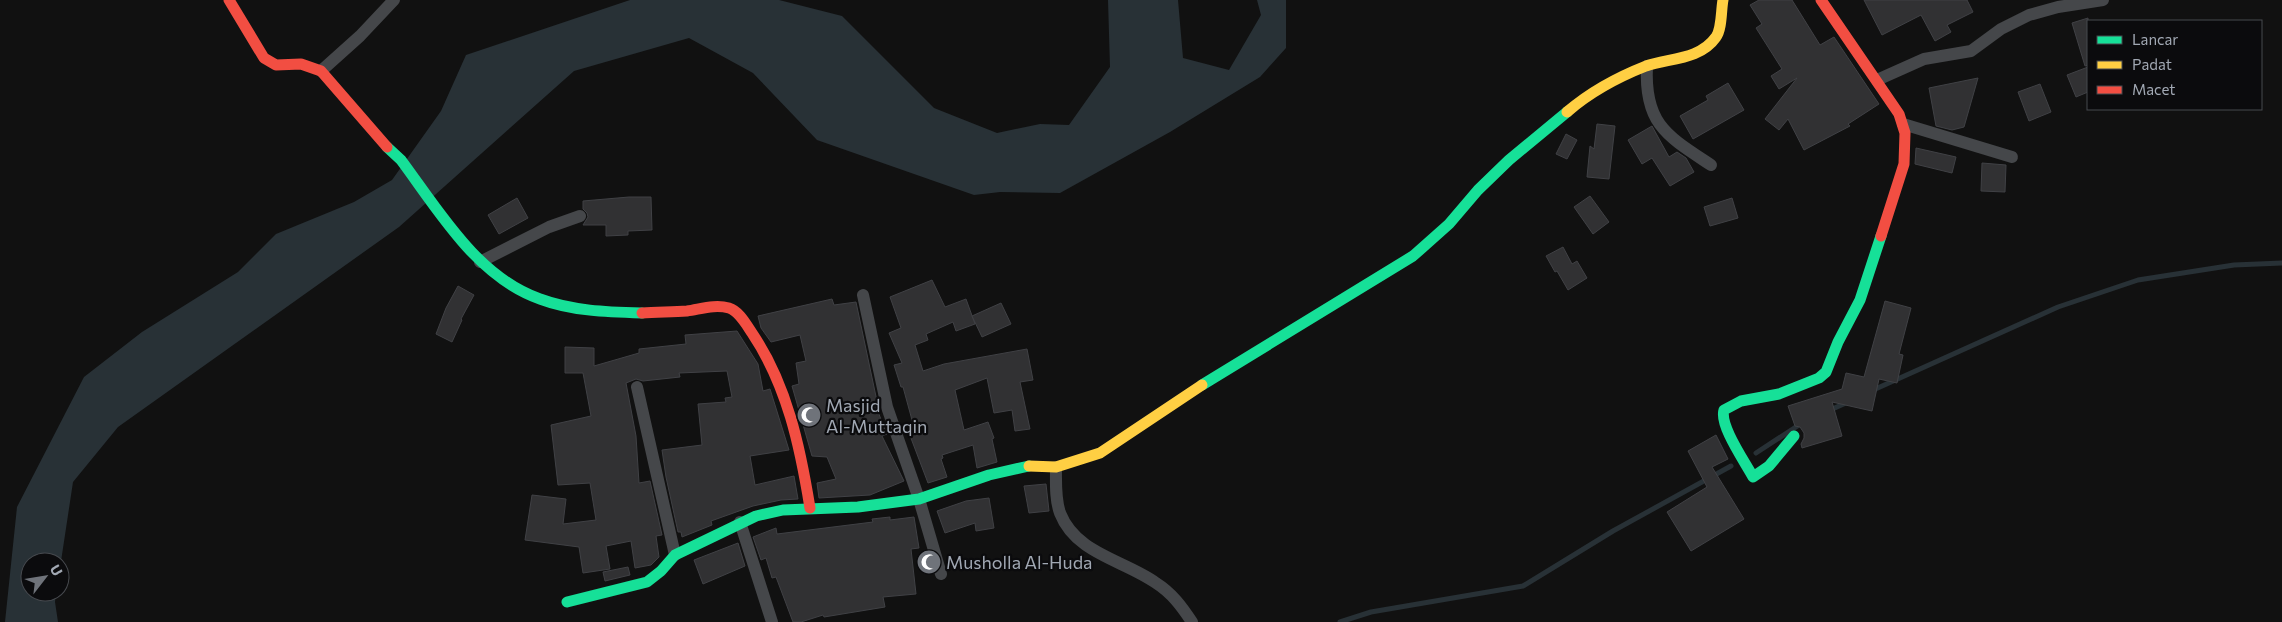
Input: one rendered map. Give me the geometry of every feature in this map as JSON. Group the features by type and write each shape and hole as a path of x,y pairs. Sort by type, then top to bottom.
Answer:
{"street":[{"path":"229,0 260,51 268,60 276,65 302,64 321,71 388,148 401,160 480,262 522,292 550,302 584,309 682,312 720,307 733,310 751,332 781,389 796,430 804,464 810,508"},
{"path":"321,71 360,36 394,0"},
{"path":"567,602 647,582 661,571 675,555 740,522 783,510 858,507 919,499 1012,470 1030,466 1056,467 1085,459 1113,446 1211,379 1413,256 1449,224 1478,190 1509,160 1556,119 1603,87 1647,66 1689,56 1710,44 1717,36 1723,0"},
{"path":"1794,436 1758,476 1753,477 1724,426 1722,416 1724,410 1732,404 1779,394 1819,378 1826,372 1838,342 1860,300 1904,164 1905,133 1903,124 1891,99 1821,0"},
{"path":"1877,80 1924,59 1971,50 2001,29 2029,15 2058,7 2103,0"},
{"path":"1647,66 1647,100 1659,124 1673,140 1711,165"},
{"path":"1903,124 2012,157"},
{"path":"480,262 549,227 580,216"},
{"path":"863,295 887,407 919,499 941,574"},
{"path":"637,387 675,555"},
{"path":"1056,467 1057,497 1060,512 1073,534 1083,544 1156,583 1174,597 1192,622"},
{"path":"740,522 772,622"}],"shaded area":[{"path":"630,0 779,0 842,16 934,108 997,133 1040,124 1069,125 1110,67 1108,0 1178,0 1183,58 1229,70 1261,15 1257,0 1286,0 1286,48 1260,77 1170,132 1060,193 1000,192 974,195 817,140 753,73 689,38 574,71 399,227 118,427 73,482 62,552 20,552 20,602 55,602 58,622 5,622 17,507 84,377 142,332 238,272 276,234 354,202 392,180 441,111 466,55"}],"building":[{"path":"1759,0 1792,0 1820,45 1834,37 1879,104 1848,124 1850,126 1804,150 1788,119 1779,130 1765,119 1797,78 1779,89 1771,76 1782,69 1756,28 1762,24 1750,5"},
{"path":"1864,0 1967,0 1973,12 1947,25 1951,32 1935,41 1921,15 1882,35"},
{"path":"2088,18 2087,65 2085,66 2072,23"},
{"path":"2087,67 2087,92 2076,97 2067,75"},
{"path":"1978,78 1964,127 1952,130 1936,126 1929,88"},
{"path":"1728,83 1744,110 1693,139 1680,116 1708,100 1706,96"},
{"path":"2040,84 2051,112 2029,121 2018,92"},
{"path":"1597,124 1615,126 1609,179 1587,177 1590,146 1594,149"},
{"path":"1652,126 1669,157 1677,152 1686,158 1694,172 1670,186 1652,158 1642,164 1628,140"},
{"path":"1566,134 1577,140 1567,159 1556,154"},
{"path":"1916,148 1956,157 1952,173 1915,164"},
{"path":"1982,163 2006,165 2005,192 1981,191"},
{"path":"1590,196 1609,222 1593,234 1574,207"},
{"path":"651,197 652,230 628,231 628,235 606,236 606,225 583,225 588,217 583,209 583,201"},
{"path":"517,198 528,218 499,234 488,215"},
{"path":"1732,198 1738,218 1710,226 1704,207"},
{"path":"1563,247 1572,264 1577,261 1587,278 1568,290 1546,256"},
{"path":"932,280 945,307 966,299 975,324 956,331 953,322 926,334 928,340 915,345 923,371 944,364 1027,349 1033,380 1020,382 1030,429 1015,431 1012,410 994,413 987,378 955,390 964,430 988,422 994,438 992,439 997,462 977,468 973,445 942,455 943,458 941,459 947,477 928,483 909,433 915,431 903,387 901,387 894,365 902,363 889,333 901,328 890,297"},
{"path":"458,286 474,295 461,319 452,342 436,334 446,308"},
{"path":"832,299 834,305 856,302 878,406 876,407 887,434 882,436 904,481 870,495 819,498 817,483 836,479 827,457 812,456 792,386 799,384 796,363 806,361 800,335 771,342 761,328 758,316"},
{"path":"1885,301 1911,308 1899,354 1903,355 1897,383 1879,379 1872,411 1832,402 1842,436 1802,448 1801,444 1804,433 1800,427 1795,426 1788,406 1842,389 1846,373 1864,377"},
{"path":"1001,303 1011,324 982,337 972,316"},
{"path":"737,331 758,364 763,391 770,389 789,450 750,456 755,485 794,476 798,499 781,500 753,506 711,521 712,525 682,537 681,532 678,532 662,450 702,445 698,404 726,402 725,398 732,397 727,371 679,373 680,377 643,381 636,379 626,383 636,436 639,483 650,481 662,535 656,536 659,557 651,565 635,568 631,541 606,546 610,569 583,573 579,547 525,540 532,495 566,499 563,524 596,520 590,483 558,485 551,425 591,416 583,373 565,373 565,347 594,348 594,366 639,353 639,349 686,344 685,335"},
{"path":"1716,435 1728,459 1712,467 1744,519 1691,551 1667,512 1707,487 1688,451"},
{"path":"1046,484 1049,511 1029,513 1024,486"},
{"path":"989,498 994,528 976,531 975,523 945,533 937,511 966,501"},
{"path":"890,517 890,520 914,517 919,548 911,549 916,594 883,597 885,607 824,617 823,615 801,622 793,622 776,577 772,578 766,558 761,560 753,537 776,528 777,534 873,522 872,519"},
{"path":"738,543 745,566 703,584 694,560"},
{"path":"628,567 630,575 605,581 603,572"}],"waterway":[{"path":"1871,391 2058,307 2138,280 2234,265 2282,263"},
{"path":"1828,411 1848,402"},
{"path":"1756,453 1802,423"},
{"path":"1340,622 1371,612 1523,586 1613,531 1731,466"}],"traffic: fast":[{"path":"1202,385 1413,256 1449,224 1478,190 1509,160 1567,112"},
{"path":"387,147 401,160 445,221 478,259 517,289 540,299 565,306 603,311 642,313"},
{"path":"1794,436 1769,466 1753,477 1725,425 1724,410 1741,401 1779,394 1819,378 1826,372 1838,342 1860,300 1881,236"},
{"path":"567,602 647,582 661,571 675,555 756,516 783,510 858,507 919,499 989,475 1029,466"}],"traffic: slow":[{"path":"1567,112 1594,92 1625,75 1655,63 1693,54 1709,45 1718,34 1723,0"},
{"path":"1029,466 1056,467 1100,453 1202,385"}],"traffic: jam":[{"path":"229,0 264,58 276,65 301,64 321,71 387,147"},
{"path":"1821,0 1899,114 1905,133 1904,164 1881,236"},
{"path":"642,313 687,311 718,306 729,308 739,315 764,353 783,395 802,462 810,508"}],"place":[{"name":"Masjid Al-Muttaqin","path":"809,415"},
{"name":"Musholla Al-Huda","path":"929,562"}]}
